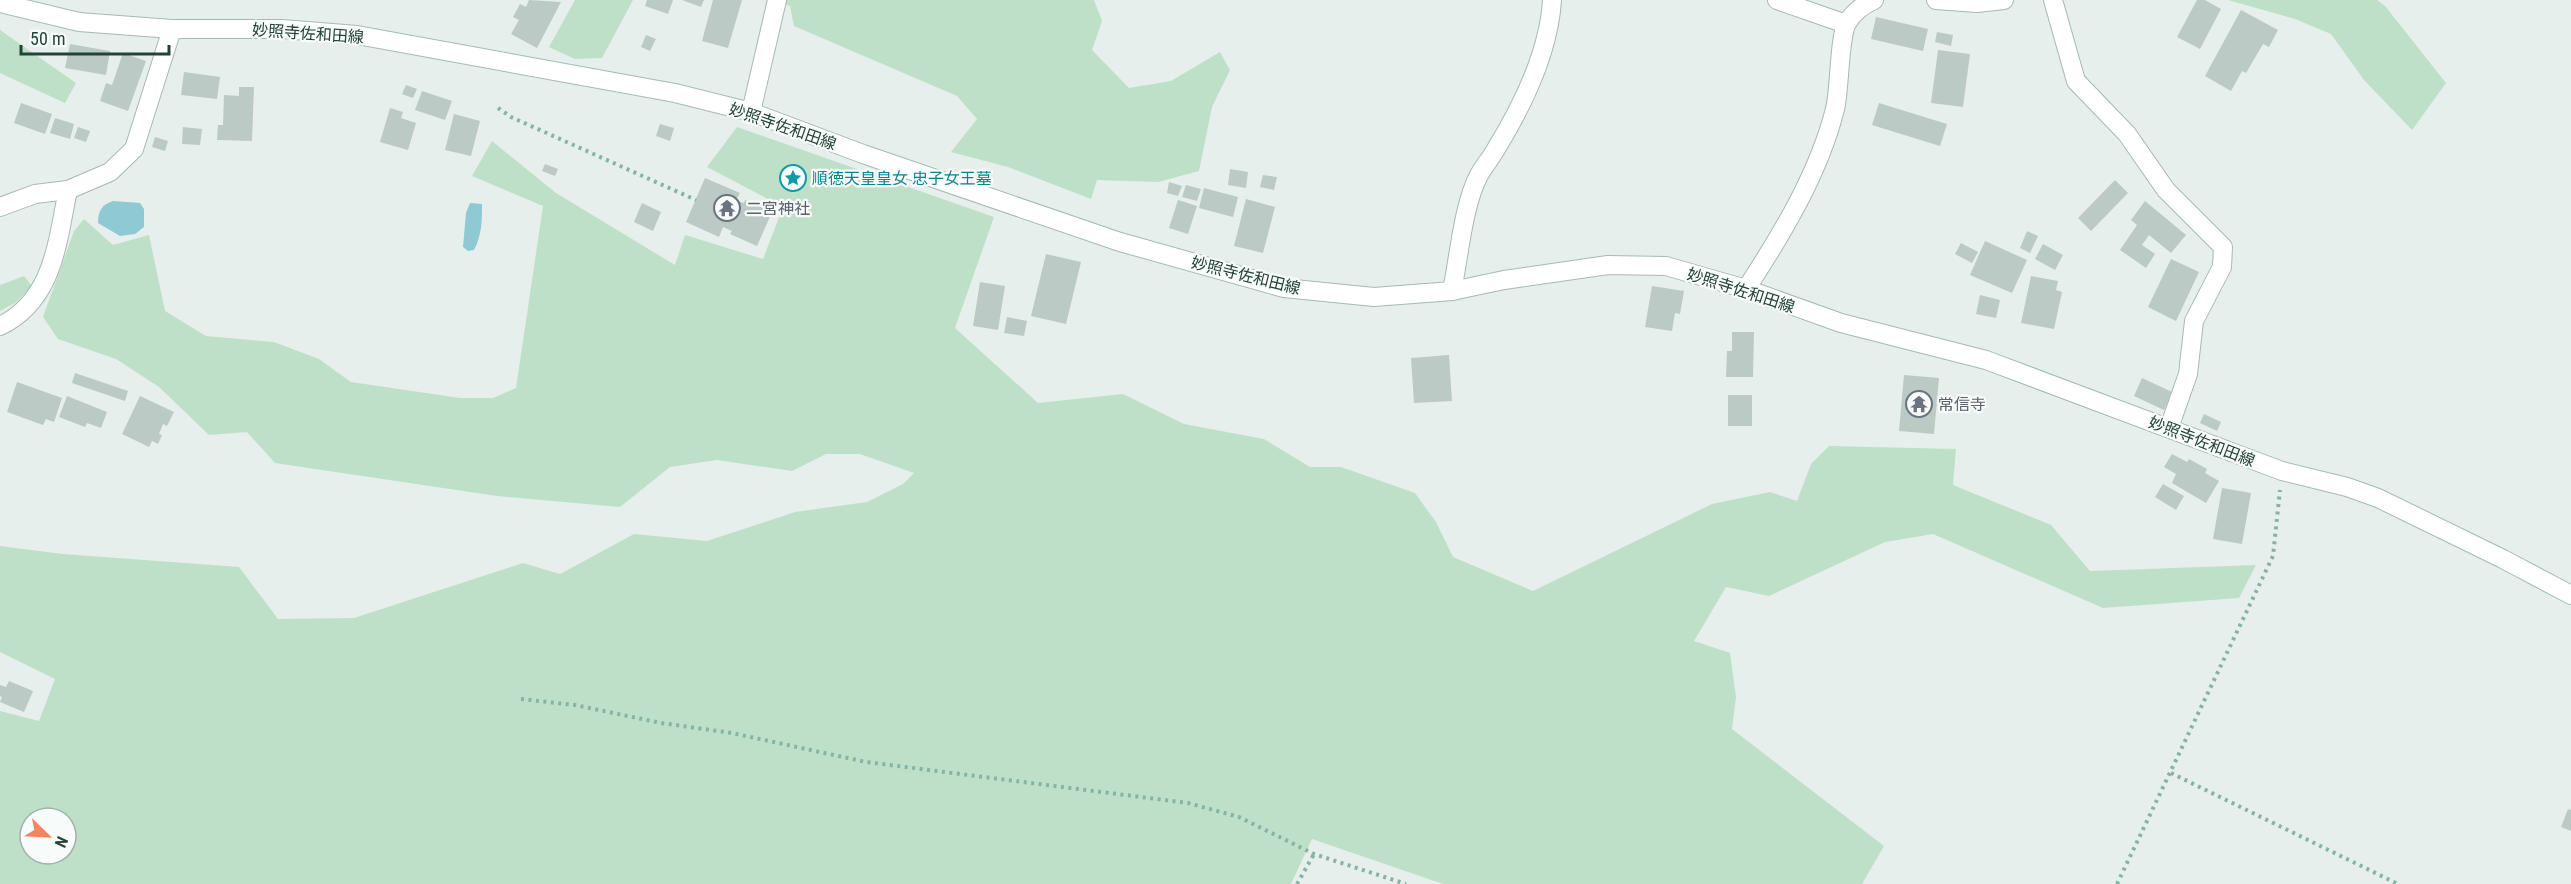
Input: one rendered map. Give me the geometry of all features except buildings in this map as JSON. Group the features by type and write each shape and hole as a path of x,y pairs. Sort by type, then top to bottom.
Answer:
{"main road":[{"path":"751,112 777,0"},
{"path":"1452,291 1472,193 1479,175 1517,111 1541,56 1551,15 1552,0"},
{"path":"1777,0 1846,24"},
{"path":"1746,289 1772,250 1825,147 1836,106 1846,24 1862,5 1874,0"},
{"path":"1936,0 1977,3 2004,0"},
{"path":"2053,0 2076,81 2127,134 2166,190 2223,247 2222,267 2194,321 2188,374 2169,428"},
{"name":"妙照寺佐和田線","path":"0,3 79,22 172,29 282,29 357,35 631,84 751,112 863,154 1120,242 1284,288 1374,297 1452,291 1504,280 1608,265 1666,266 1746,289 1841,323 1986,360 2282,471 2347,487 2378,498 2571,594"},
{"path":"0,207 34,194 68,190 110,172 134,148 172,29"},
{"path":"0,326 9,322 36,298 50,273 68,190"}],"path":[{"path":"498,108 511,117 696,200"},
{"path":"2117,884 2273,556 2282,471"},
{"path":"521,699 575,705 661,723 732,733 866,762 1188,803 1239,818 1314,854 1406,884"},
{"path":"2171,773 2398,884"},
{"path":"1297,884 1314,854"}],"green space":[{"path":"575,0 633,0 602,58 575,59 549,47"},
{"path":"773,0 1094,0 1102,21 1092,50 1129,88 1171,81 1220,52 1230,70 1212,107 1199,171 1158,182 1097,180 1091,199 1008,167 951,152 977,119 957,96 794,26 790,6"},
{"path":"2228,0 2377,0 2385,6 2446,83 2412,130 2364,80 2331,34 2295,19"},
{"path":"0,30 76,83 65,103 0,73"},
{"path":"737,127 994,217 955,328 1038,403 1123,394 1184,424 1264,439 1310,467 1341,467 1415,493 1436,522 1453,557 1533,591 1712,504 1770,492 1797,501 1811,464 1829,446 1956,449 1953,485 2051,525 2090,571 2256,565 2239,598 2103,608 1933,534 1885,542 1769,596 1726,587 1694,641 1730,653 1736,697 1732,729 1884,846 1862,884 1443,884 1312,839 1291,884 0,884 0,711 39,721 55,679 0,652 0,546 63,554 239,567 278,619 354,618 523,563 560,574 634,534 707,541 795,512 867,502 903,484 914,473 860,454 826,454 792,471 717,460 670,467 620,507 497,496 275,463 247,432 209,435 159,387 116,359 58,339 43,317 74,231 84,219 113,245 149,235 165,311 206,336 274,342 319,359 351,382 460,398 493,398 516,388 543,206 472,176 492,141 556,193 675,265 685,235 763,259 783,207 707,167"},
{"path":"24,276 32,286 15,303 0,311 0,285"}],"water":[{"path":"113,201 140,203 144,209 144,227 135,234 120,236 98,223 101,209"},
{"path":"470,203 482,204 482,216 477,244 474,250 468,251 463,247 466,213"}],"place":[{"name":"順徳天皇皇女 忠子女王墓","path":"793,178"},
{"name":"二宮神社","path":"727,208"},
{"name":"常信寺","path":"1919,404"}]}
